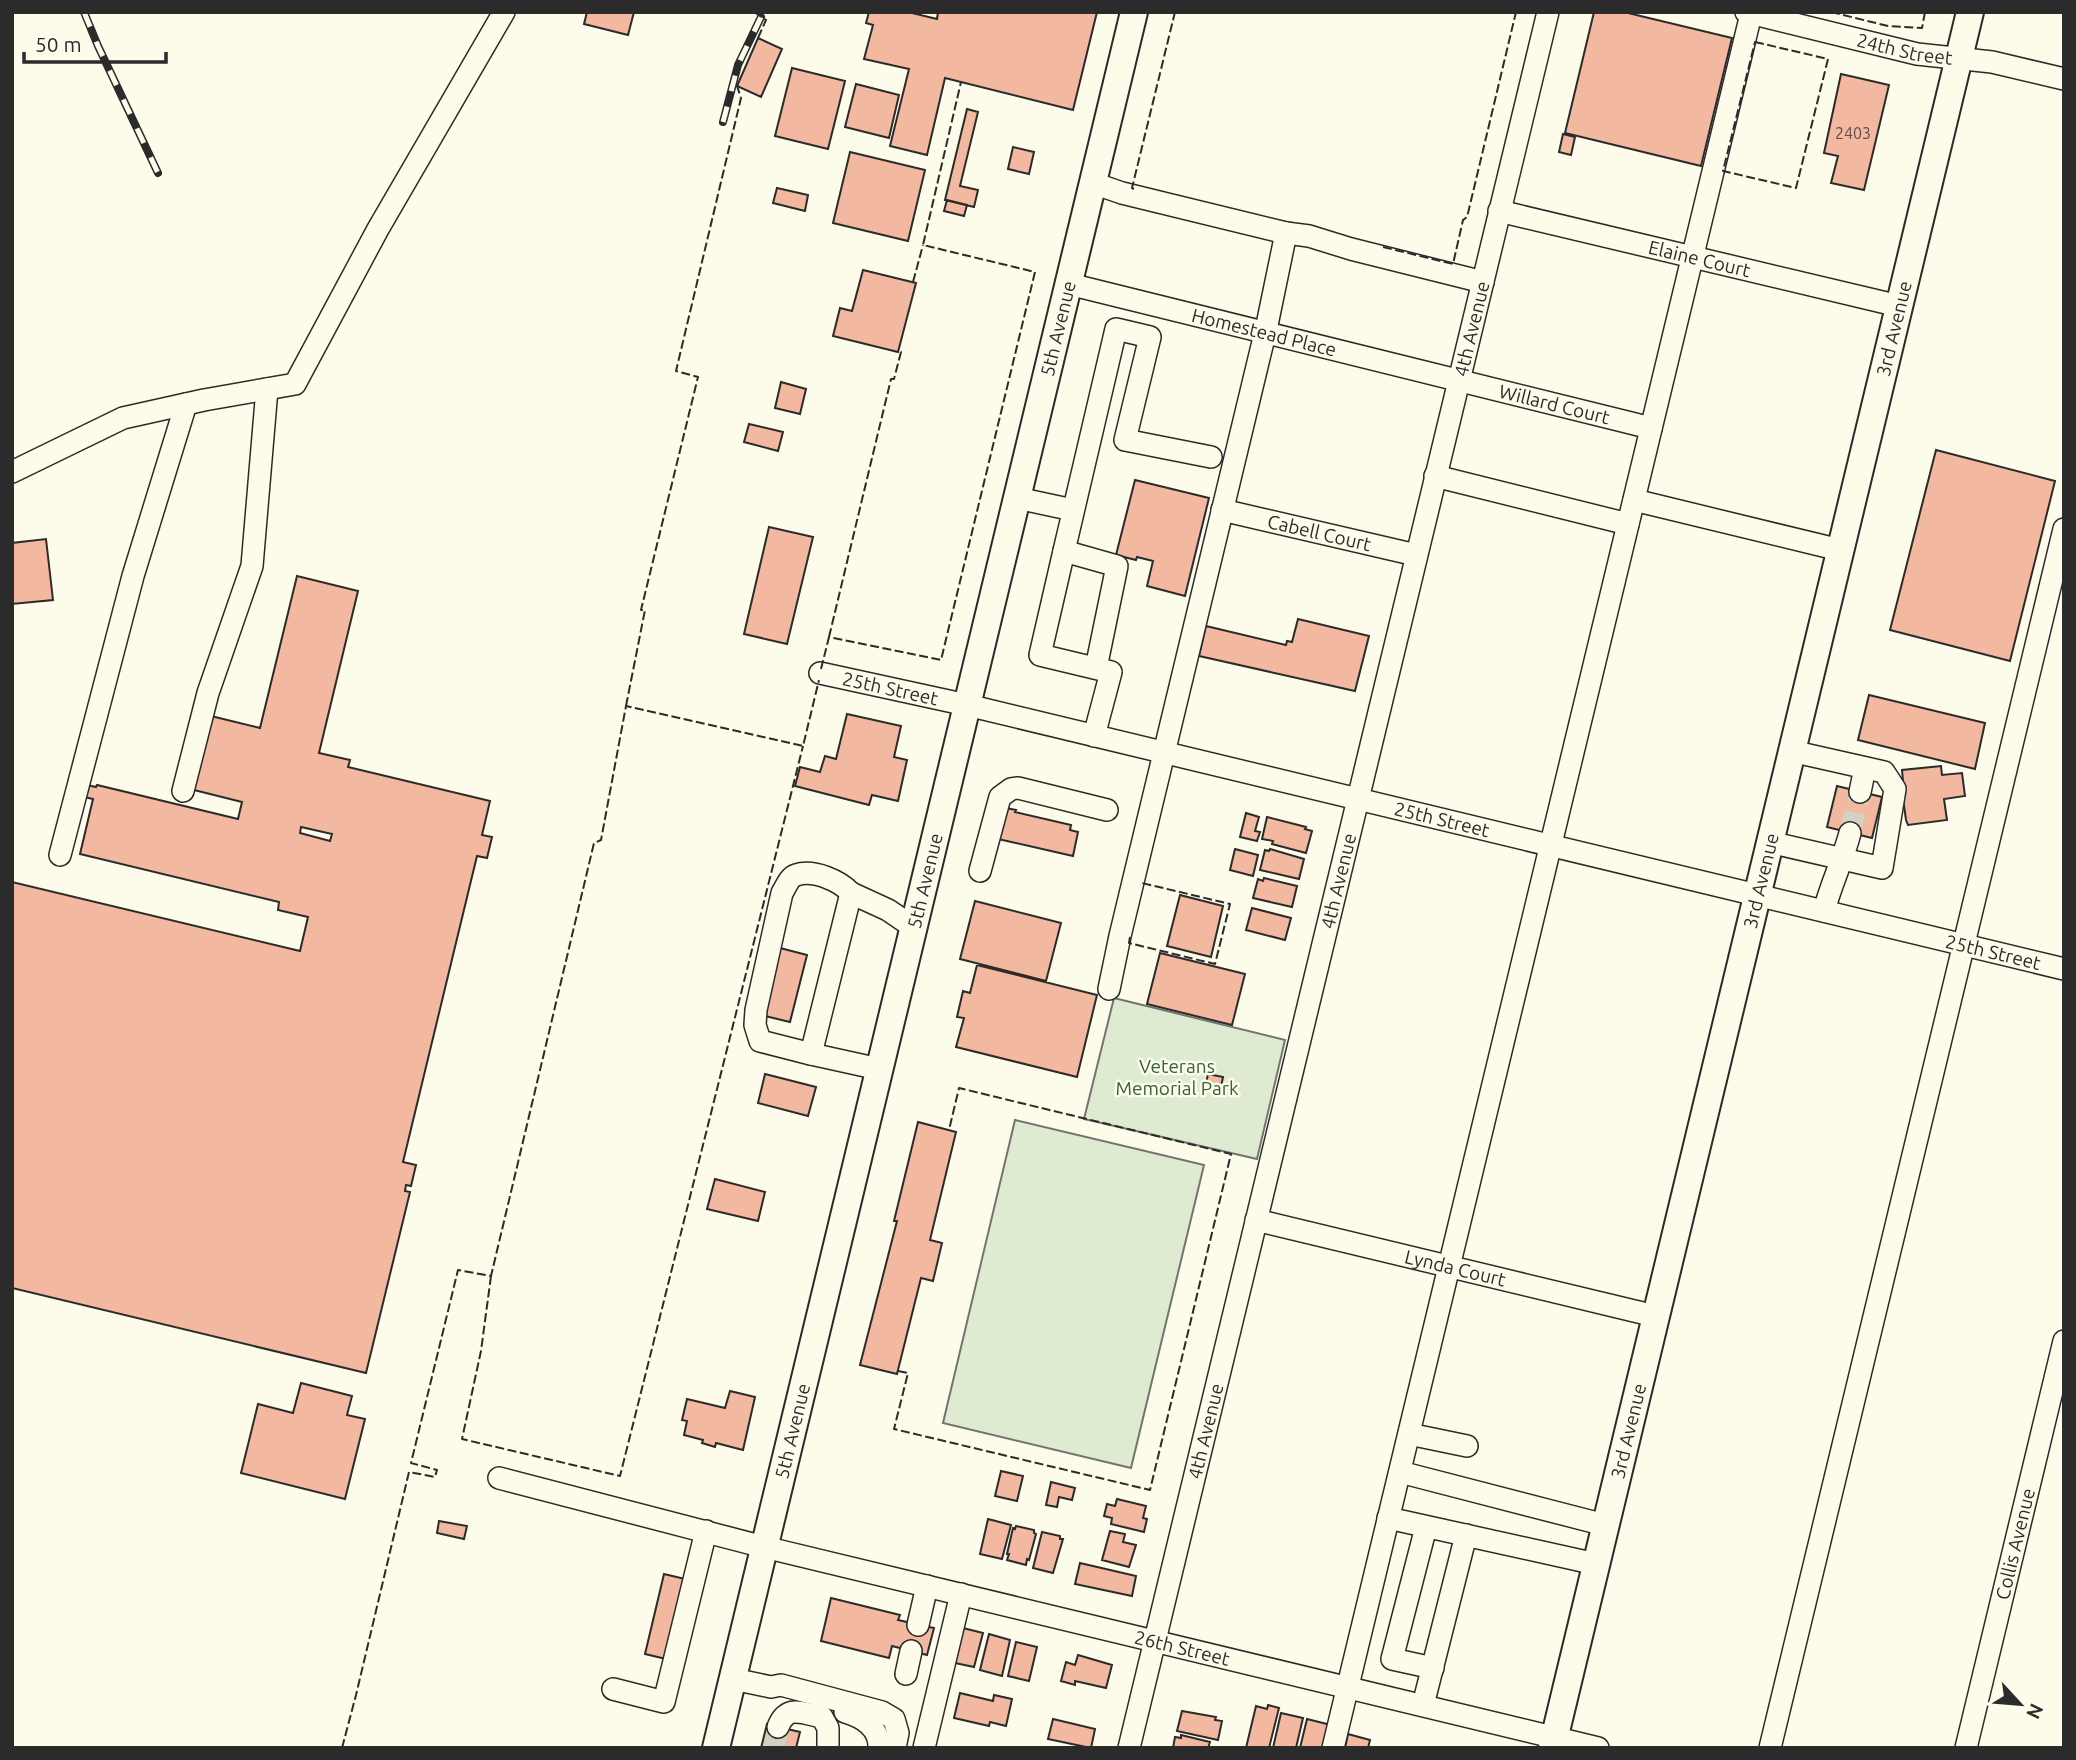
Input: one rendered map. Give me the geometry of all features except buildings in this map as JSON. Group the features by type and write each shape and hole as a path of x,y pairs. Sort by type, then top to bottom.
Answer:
{"main road":[{"name":"5th Avenue","path":"716,1748 1134,12"},
{"name":"3rd Avenue","path":"1553,1743 1970,12"}],"street":[{"path":"12,472 123,418 295,384 378,229 504,12"},
{"name":"4th Avenue","path":"1129,1748 1548,12"},
{"path":"1333,1748 1693,256 1748,13"},
{"name":"24th Street","path":"1748,13 1917,54 2003,64 2064,79"},
{"path":"1093,183 1122,193 1286,233 1309,236 1483,282"},
{"name":"Elaine Court","path":"1499,211 1899,306"},
{"path":"1109,989 1265,332 1286,233"},
{"name":"Homestead Place","path":"1069,284 1459,379"},
{"path":"1094,736 1111,672 1040,655 1115,329 1150,337 1125,439"},
{"name":"Willard Court","path":"1459,379 1651,428"},
{"path":"183,791 208,693 253,566 267,389"},
{"path":"60,855 132,576 186,404"},
{"path":"1092,432 1211,457"},
{"path":"1436,476 1628,524"},
{"path":"1017,498 1073,510"},
{"path":"1634,500 1840,550"},
{"name":"Cabell Court","path":"1222,510 1416,555"},
{"path":"1770,1748 2064,529"},
{"path":"1064,551 1117,566 1096,668"},
{"name":"25th Street","path":"820,673 967,705 2064,969"},
{"path":"1769,842 1882,868 1895,789 1884,772 1791,751"},
{"path":"1860,792 1865,768"},
{"path":"980,871 1000,797 1011,789 1018,788 1107,810"},
{"path":"1824,911 1850,833"},
{"path":"879,1069 760,1041 755,1025 755,1010 782,893 796,875 810,874 844,886 851,893 888,910 914,927"},
{"path":"811,1054 851,893"},
{"name":"Lynda Court","path":"1256,1220 1655,1316"},
{"name":"Collis Avenue","path":"1966,1748 2064,1341"},
{"path":"1409,1434 1467,1446"},
{"path":"1400,1472 1605,1525"},
{"name":"26th Street","path":"499,1478 764,1547 1348,1686 1553,1743 1598,1748"},
{"path":"1388,1518 1596,1564"},
{"path":"1426,1527 1392,1658 1433,1668"},
{"path":"614,1689 664,1702 706,1531"},
{"path":"1423,1705 1466,1535"},
{"path":"918,1625 927,1586"},
{"path":"924,1748 961,1594"},
{"path":"906,1674 911,1651"},
{"path":"733,1679 771,1687 781,1685 882,1713 894,1719 898,1733 895,1748"},
{"path":"771,1687 779,1693 850,1713 864,1720 874,1729 879,1748"},
{"path":"778,1727 783,1716 789,1712 821,1717 828,1728 828,1748"}],"green space":[{"name":"Veterans Memorial Park","path":"1114,998 1285,1040 1257,1159 1084,1119"},
{"path":"1015,1120 1204,1165 1131,1468 943,1423"}],"tunnel":[{"path":"1850,833 1860,792"},
{"path":"774,1748 778,1727"}],"railway":[{"path":"84,12 158,173"},
{"path":"723,122 738,65 761,17"}],"fence":[{"path":"754,12 766,20 758,38"},
{"path":"1134,189 1132,188 1175,12"},
{"path":"1383,247 1453,264 1463,220 1467,217 1516,12"},
{"path":"1831,12 1888,26 1922,28 1925,12"},
{"path":"1755,42 1828,59 1796,188 1723,171 1755,42"},
{"path":"821,669 829,637 941,660 1035,272 923,245 961,82"},
{"path":"626,706 645,610 641,610 698,377 676,371 741,98 737,86"},
{"path":"913,282 923,245"},
{"path":"829,637 891,379 894,379 901,352 898,352"},
{"path":"342,1748 409,1472 435,1477 437,1470 411,1463 458,1270 491,1276 594,843 601,840 626,706 803,746 819,680"},
{"path":"491,1276 481,1351 462,1439 620,1476 803,746"},
{"path":"1130,937 1129,943 1215,964 1230,904 1142,883 1141,886"},
{"path":"898,1371 908,1373 894,1429 1150,1490 1231,1154 959,1088 949,1130"}]}
